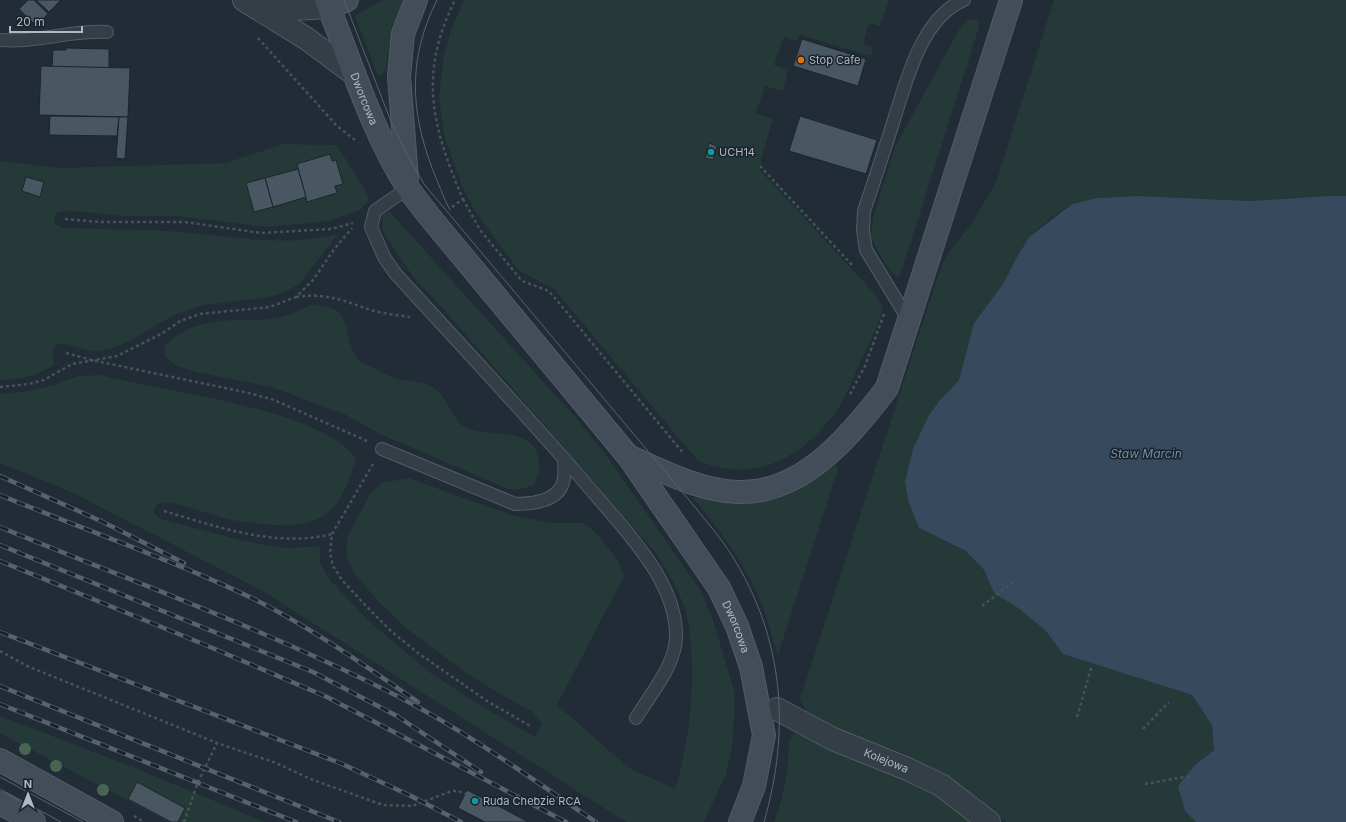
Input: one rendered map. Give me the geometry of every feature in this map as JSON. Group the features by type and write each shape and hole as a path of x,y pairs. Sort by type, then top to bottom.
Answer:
{"main road":[{"path":"408,188 399,76 403,34 416,0"},
{"path":"628,456 667,473 701,485 737,492 768,489 792,479 810,468 834,449 860,422 886,388 1011,0"},
{"name":"Dworcowa","path":"334,2 354,74 379,132 408,188 434,222 628,456 719,588 737,626 751,666 764,735 754,786 740,822"},
{"path":"0,760 112,822"},
{"path":"0,803 34,822"}],"street":[{"path":"253,2 292,9 334,2"},
{"path":"253,2 354,74"},
{"name":"Kolejowa","path":"778,709 833,739 905,768 942,785 989,822"}],"lane":[{"path":"908,319 866,250 863,230 864,211 913,62 926,37 943,13 964,0"},
{"path":"0,40 32,40 88,31 107,32"},
{"path":"408,188 375,211 371,227 384,257 395,273 564,459 622,527 656,572 673,611 676,632 675,649 669,663 636,718"},
{"path":"382,449 515,504 532,504 545,500 557,493 564,479 564,459"}],"path":[{"path":"455,0 446,19 437,50 434,66 434,104 436,124 445,158 463,199 480,230 522,282 549,291 686,457"},
{"path":"253,33 290,72 336,125 360,144"},
{"path":"760,166 855,268"},
{"path":"434,222 463,199"},
{"path":"65,219 102,222 185,222 261,233 331,229 359,221 335,248 314,280 296,297"},
{"path":"0,387 29,384 44,380 72,364 117,356 163,333 180,321 200,314 270,307 296,297 313,295 331,297 376,311 424,319 443,325"},
{"path":"846,401 865,366 887,307"},
{"path":"66,353 91,360 249,393 274,400 354,434 382,449 332,534 330,553 333,566 342,580 391,631 456,681 530,726"},
{"path":"164,511 225,528 275,538 315,538 332,534"},
{"path":"982,606 1017,579"},
{"path":"0,651 27,666 217,743 276,763 313,780 383,805 412,806 452,791 458,791 466,794"},
{"path":"1077,717 1091,668"},
{"path":"1143,730 1169,702"},
{"path":"184,822 198,782 217,743"},
{"path":"1145,784 1190,776"}],"green space":[{"path":"383,0 403,0 392,34 385,72 378,77 355,16"},
{"path":"464,0 889,0 880,26 869,23 863,44 873,47 871,56 800,35 797,41 784,37 774,65 788,70 783,91 765,86 756,113 773,119 761,160 762,165 758,168 874,293 883,306 878,325 843,400 822,429 807,443 775,463 757,468 738,470 719,467 698,461 554,289 518,270 475,211 461,183 444,135 439,97 444,55 452,27"},
{"path":"1054,0 1346,0 1346,196 1250,201 1137,196 1097,198 1072,204 1052,217 1029,237 1003,284 974,323 959,380 940,400 919,528 966,551 984,570 994,593 1018,608 1045,630 1063,654 1192,695 1212,725 1214,750 1195,765 1185,811 1196,822 1006,822 950,780 903,753 843,732 814,719 806,711 800,699 941,267 947,255 972,223 996,182"},
{"path":"976,19 979,22 979,27 900,276 897,277 886,265 874,244 871,234 874,214 895,147 960,28 968,20"},
{"path":"283,144 337,145 369,197 367,203 359,210 329,221 269,227 176,216 125,216 72,211 58,212 54,219 54,224 63,228 167,231 274,240 317,238 338,234 300,283 291,289 271,296 250,300 208,304 189,309 170,317 131,340 111,349 94,351 56,344 53,350 54,364 42,372 15,379 0,380 0,161 59,168 226,163"},
{"path":"390,212 575,417 606,455 701,591 713,620 734,690 732,747 726,774 704,822 626,822 261,590 73,493 0,463 0,394 23,392 55,385 79,376 102,375 129,382 238,404 275,414 309,426 336,441 356,458 343,493 335,506 326,515 314,521 282,525 262,524 228,519 173,503 158,503 153,511 160,519 241,540 289,548 320,546 320,563 330,580 371,623 432,674 470,699 535,737 542,724 531,711 468,674 407,629 378,601 353,572 347,559 346,548 348,536 371,492 382,483 408,478 515,516 553,523 583,523 595,532 617,559 624,576 557,705 629,768 675,789 687,737 691,701 692,665 688,620 674,584 655,552 439,304 416,281 383,232 383,214"},
{"path":"310,305 326,307 337,311 343,318 355,354 363,363 392,377 422,383 434,388 445,400 457,420 469,429 513,435 523,438 531,444 537,453 539,462 538,473 534,485 522,489 508,489 380,434 346,415 274,388 197,372 177,366 165,357 165,346 172,339 188,329 206,323 275,318 285,316"},
{"path":"836,464 838,469 778,655 764,611 748,576 732,548 692,497 734,503 767,500 800,487"},
{"path":"0,716 133,767 265,822 168,822 0,733"},
{"path":"794,733 803,735 947,797 978,822 774,822 784,790 789,746 791,737"}],"water":[{"name":"Staw Marcin","path":"1137,196 1250,201 1346,196 1346,822 1196,822 1185,811 1178,786 1195,765 1214,750 1212,725 1192,695 1063,654 1045,630 1018,608 994,593 984,570 966,551 919,528 909,503 905,482 913,449 929,415 940,400 959,380 974,323 1003,284 1029,237 1072,204 1097,198"}],"building":[{"path":"28,0 34,0 48,14 36,26 19,9"},
{"path":"36,0 61,0 49,12"},
{"path":"802,39 866,59 858,86 793,66"},
{"path":"66,48 109,49 109,68 52,67 53,50 66,50"},
{"path":"41,66 130,68 128,117 39,115"},
{"path":"50,116 119,117 117,136 49,135"},
{"path":"800,116 877,140 866,174 789,151"},
{"path":"119,117 128,117 125,159 116,158"},
{"name":"UCH14","path":"709,143 717,146 713,160 705,158"},
{"path":"330,154 332,161 336,160 343,184 335,186 337,193 307,202 297,164"},
{"path":"298,169 306,197 273,207 265,178"},
{"path":"26,177 44,182 40,197 22,191"},
{"path":"265,178 273,207 254,212 246,183"},
{"path":"137,782 185,808 178,822 171,822 128,799"},
{"name":"Ruda Chebzie RCA","path":"467,790 528,822 485,822 458,808"}],"tram line":[{"path":"344,0 390,119 405,151 424,184 709,524 731,554 749,586 762,618 772,651 778,685 778,753 773,787 764,822"},
{"path":"437,0 421,42 415,84 416,104 419,125 432,168 450,210"},
{"path":"0,777 83,822"},
{"path":"0,789 61,822"}],"railway":[{"path":"0,476 103,522 184,563"},
{"path":"0,495 161,558 256,600 298,623 418,702"},
{"path":"0,527 253,629 401,698 476,742 596,822"},
{"path":"0,545 313,672 397,716 481,772"},
{"path":"0,561 203,644 327,697 566,822"},
{"path":"0,632 340,763 411,796 461,822"},
{"path":"0,686 339,822"},
{"path":"0,704 296,822"}],"place":[{"name":"Stop Cafe","path":"801,60"},
{"name":"UCH14","path":"711,152"},
{"name":"Ruda Chebzie RCA","path":"475,801"}]}
